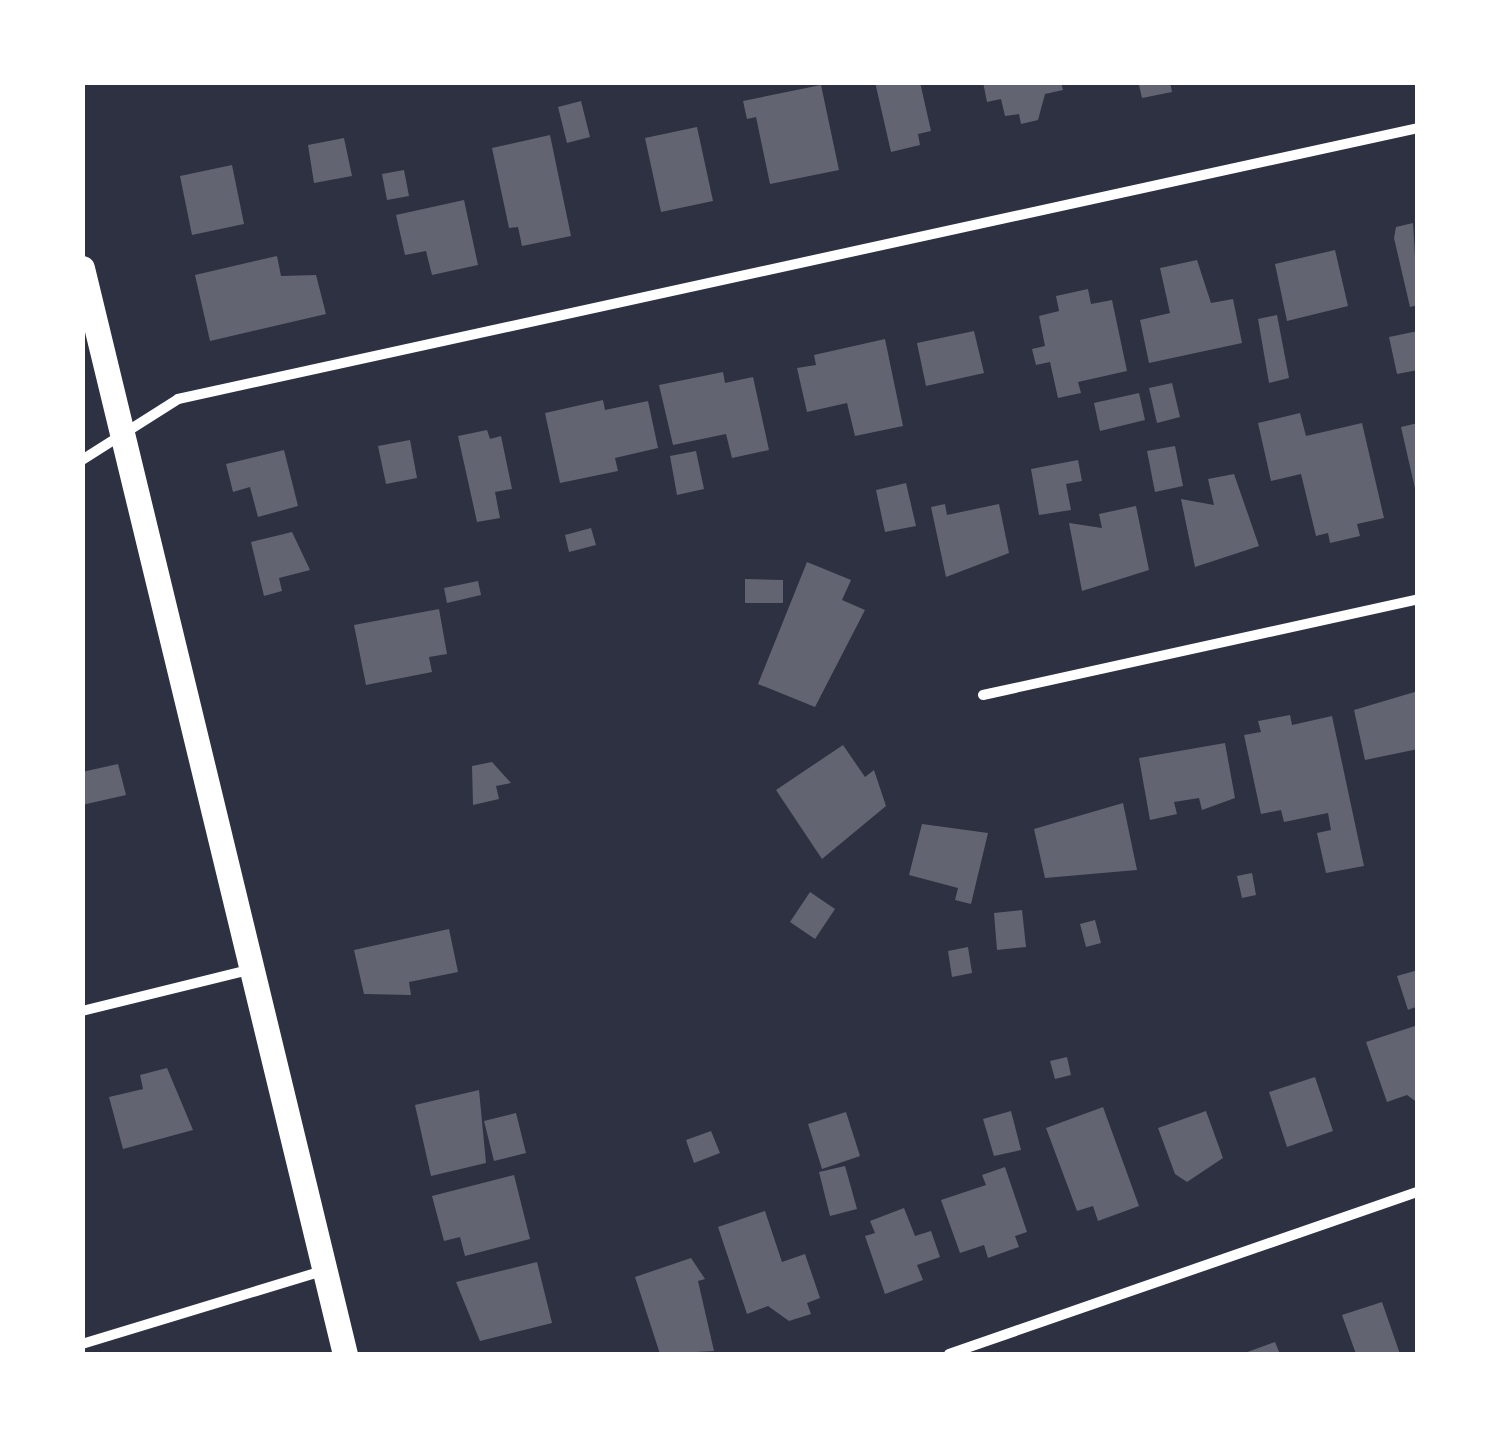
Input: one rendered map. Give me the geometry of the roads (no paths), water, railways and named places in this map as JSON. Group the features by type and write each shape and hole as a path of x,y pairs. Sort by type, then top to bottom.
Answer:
{"main road":[{"path":"82,268 346,1354"}],"street":[{"path":"82,460 178,400 1418,128"},
{"path":"983,695 1418,599"},
{"path":"82,1011 250,970"},
{"path":"949,1354 1418,1192"},
{"path":"82,1344 324,1271"}]}
